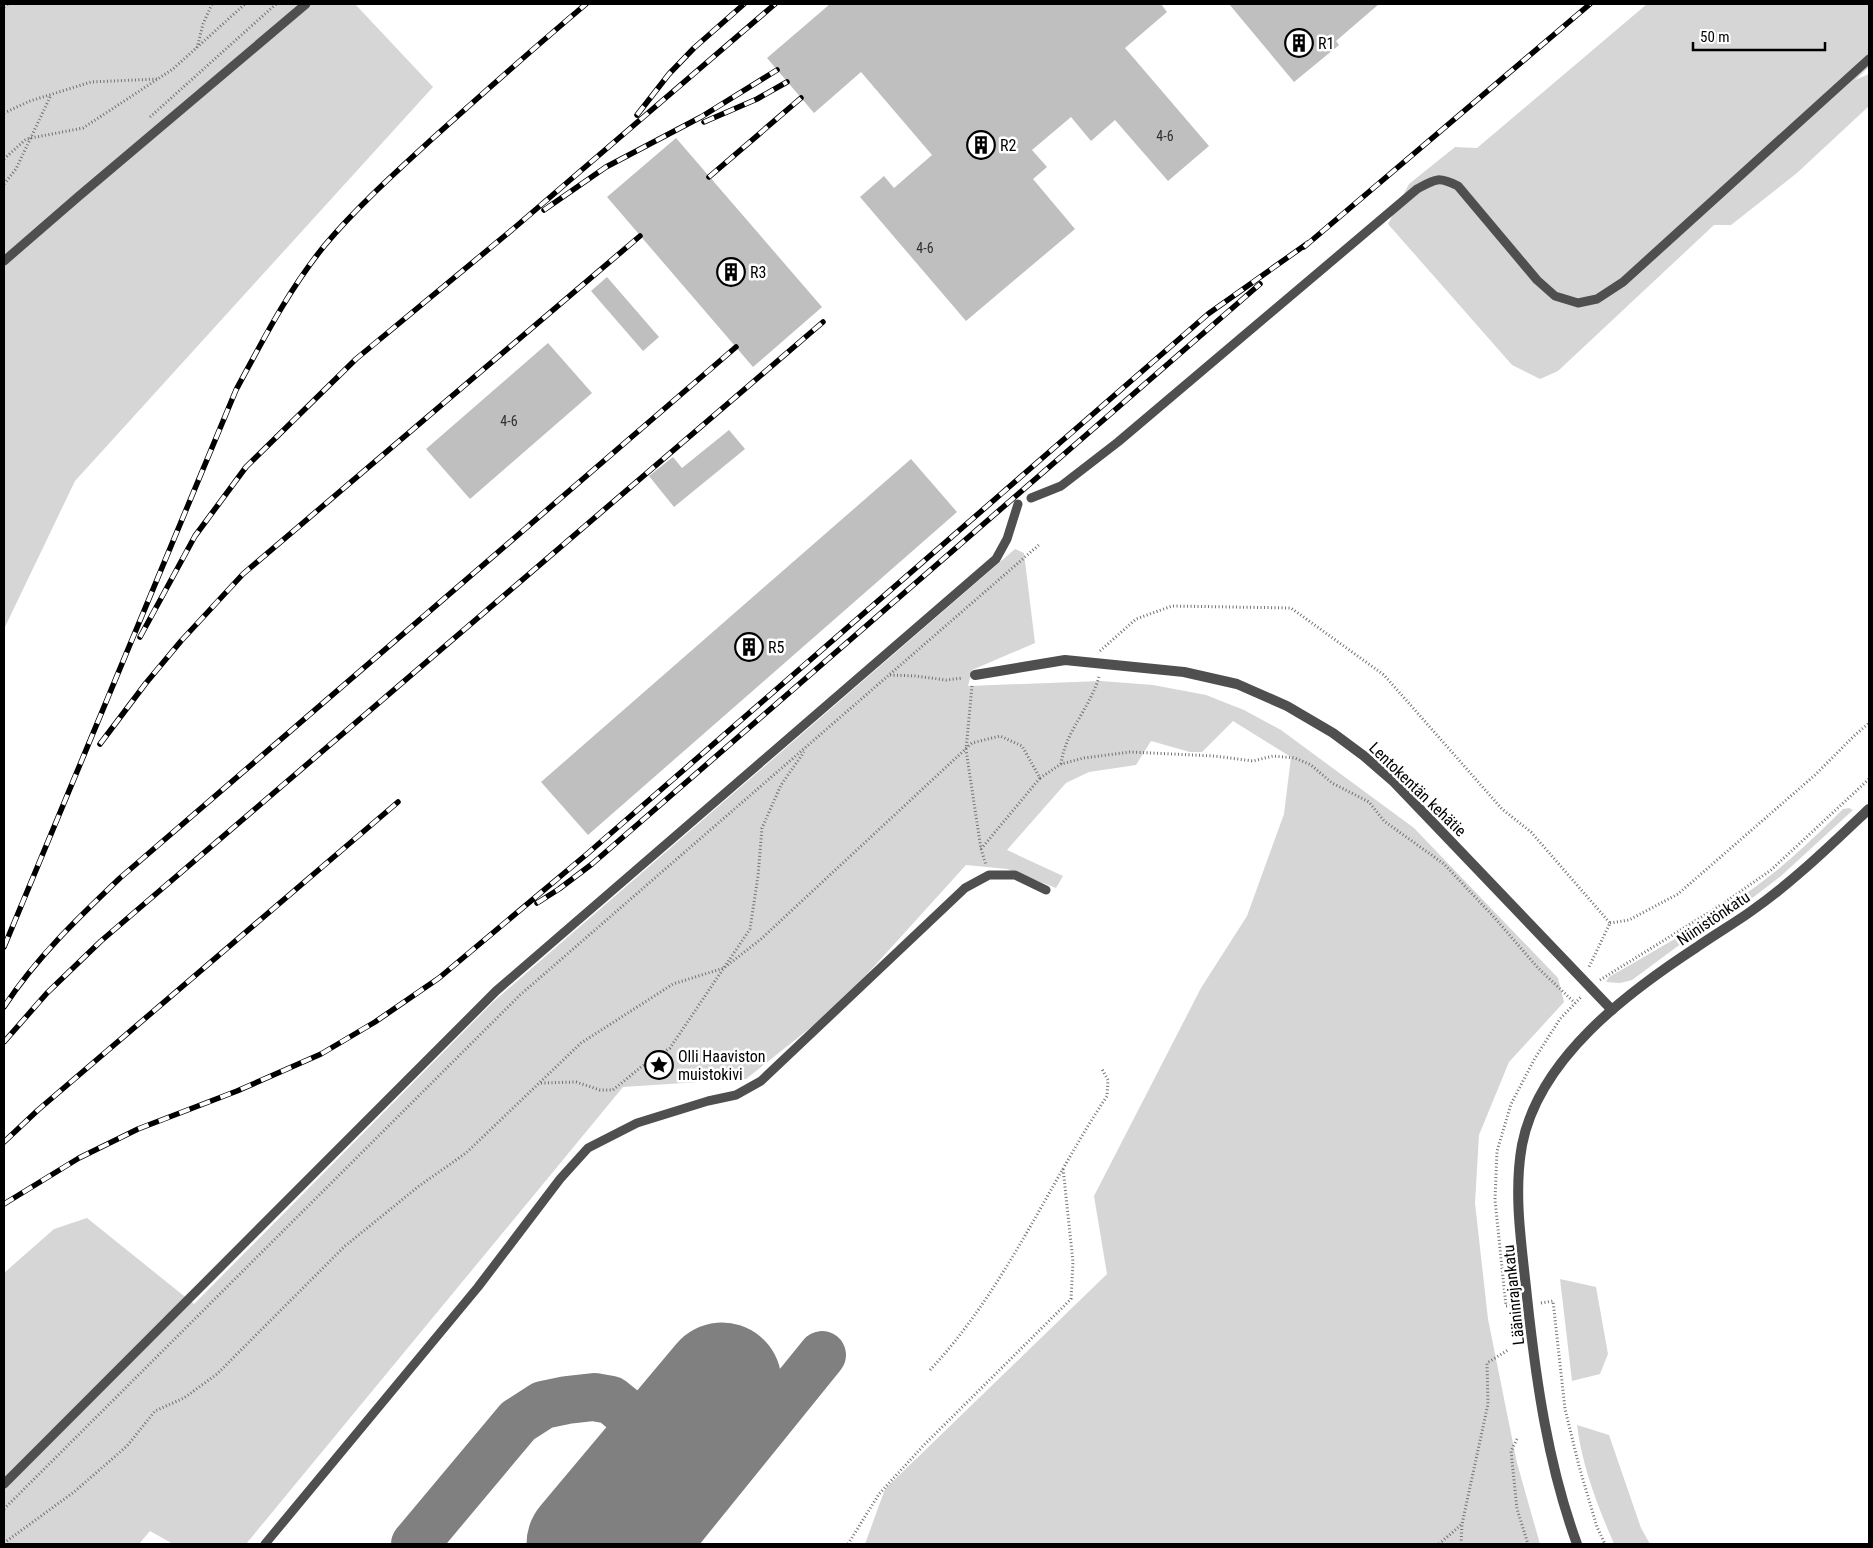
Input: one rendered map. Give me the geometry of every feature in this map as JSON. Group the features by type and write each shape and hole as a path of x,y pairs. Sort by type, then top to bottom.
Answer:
{"street":[{"name":"Lentokentän kehätie","path":"975,675 1065,660 1184,672 1237,684 1286,706 1333,733 1394,782 1612,1010"},
{"name":"Niinistönkatu","path":"1572,1050 1612,1010 1647,982 1749,913 1792,880 1869,809"},
{"name":"Lääninrajankatu","path":"1572,1050 1549,1080 1532,1113 1522,1143 1518,1176 1518,1205 1528,1304 1548,1444 1577,1544"}],"lane":[{"path":"4,261 78,196 306,4"},
{"path":"1031,498 1062,486 1118,442 1417,189 1436,179 1448,181 1458,186 1537,280 1555,296 1578,303 1597,299 1623,282 1869,59"},
{"path":"4,1484 496,991 996,559 1007,539 1018,504"},
{"path":"265,1544 478,1287 560,1178 588,1148 637,1123 708,1101 736,1095 761,1081 965,888 989,875 1015,875 1046,890"}],"path":[{"path":"4,7 8,4"},
{"path":"197,48 203,24 212,4"},
{"path":"4,159 26,139 83,128 174,69 245,4"},
{"path":"4,113 30,101 91,82 158,79"},
{"path":"4,184 16,168 52,95"},
{"path":"4,1509 520,995 1040,544"},
{"path":"1087,663 1136,619 1172,606 1290,608 1384,675 1502,809 1531,832 1610,923"},
{"path":"1061,764 1062,754 1068,738 1094,694 1102,664"},
{"path":"890,675 946,680 975,675 970,691 966,750 981,849 989,875"},
{"path":"1610,923 1629,920 1678,894 1815,775 1855,735 1869,724"},
{"path":"536,1087 580,1043 673,984 724,968 761,939 972,743 1000,736 1022,746 1040,778"},
{"path":"4,1543 74,1492 127,1446 155,1411 184,1398 217,1374 345,1246 419,1186 466,1153 540,1083 576,1082 600,1090 613,1090 641,1067 670,1048 750,929 758,876 762,828 781,785 807,747"},
{"path":"981,849 1040,778 1061,764 1084,758 1130,752 1214,756 1253,761 1273,756 1294,758 1311,765 1332,782 1369,802 1384,821 1444,864 1538,968 1575,1003"},
{"path":"1605,1544 1597,1527 1565,1409 1553,1301 1506,1306 1495,1200 1497,1152 1512,1104 1535,1058 1560,1019 1603,976 1724,903 1771,870 1869,779"},
{"path":"1582,980 1610,923"},
{"path":"930,1370 954,1345 996,1286 1063,1168 1107,1096 1108,1080 1102,1069"},
{"path":"848,1544 879,1494 924,1445 1071,1299 1073,1262 1063,1168"},
{"path":"1461,1544 1462,1524 1488,1404 1487,1363 1508,1350"},
{"path":"1517,1439 1511,1451 1517,1509 1528,1544"},
{"path":"1439,1544 1462,1524"}],"shaded area":[{"path":"4,4 355,4 433,87 75,481 4,629"},
{"path":"1647,4 1869,4 1869,67 1855,80 1869,74 1869,106 1797,173 1731,225 1714,225 1558,371 1540,379 1512,365 1388,224 1409,184 1455,147 1477,148"},
{"path":"1015,549 1024,553 1035,643 972,670 968,686 1101,681 1153,685 1206,695 1244,710 1281,730 1414,828 1558,978 1564,1002 1509,1062 1479,1135 1475,1203 1488,1319 1517,1463 1540,1544 865,1544 885,1489 1107,1274 1094,1196 1201,988 1247,916 1284,814 1291,757 1233,721 1202,752 1190,752 1151,741 1136,765 1089,772 1066,783 1007,850 1063,876 1056,888 1007,869 966,865 839,1005 746,1079 623,1087 246,1544 173,1544 150,1531 139,1544 4,1544 4,1273 54,1229 87,1218 194,1304 493,1002"},
{"path":"1849,808 1853,810 1781,876 1751,899 1678,946 1632,980 1620,983 1606,982 1609,977 1695,927 1757,886 1819,833 1843,809"},
{"path":"1560,1279 1596,1287 1608,1354 1600,1374 1572,1381"},
{"path":"1577,1425 1609,1435 1641,1528 1650,1544 1614,1544 1591,1486"}],"building":[{"name":"R2","path":"830,4 1161,4 1167,12 1125,48 1209,146 1168,181 1115,120 1091,141 1071,117 1032,150 1047,167 1033,179 1075,229 966,321 860,197 884,176 894,188 932,155 861,72 814,113 767,58"},
{"name":"R1","path":"1229,4 1379,4 1336,41 1339,45 1294,82"},
{"name":"R3","path":"676,138 822,307 753,367 607,197"},
{"path":"607,277 659,337 643,351 591,291"},
{"path":"548,343 592,393 470,499 426,449"},
{"path":"729,430 745,449 674,507 649,476 673,457 682,468"},
{"name":"R5","path":"911,459 957,512 588,835 541,782"}],"taxiway":[{"path":"669,1544 822,1355"},
{"path":"415,1544 518,1421 543,1405 594,1397 611,1400 668,1446"}],"runway":[{"path":"586,1544 722,1382"}],"railway":[{"path":"4,947 236,390 288,297 325,245 364,203 451,122 586,4"},
{"path":"637,115 669,74 694,48 744,4"},
{"path":"140,637 195,536 246,467 356,359 513,229 775,4"},
{"path":"1304,247 1590,4"},
{"path":"544,210 606,167 701,117 777,70"},
{"path":"704,122 757,99 787,82"},
{"path":"709,177 801,98"},
{"path":"100,744 146,683 181,641 243,574 640,236"},
{"path":"4,1204 79,1158 138,1129 237,1091 321,1054 375,1022 439,978 587,854 1208,314 1308,243"},
{"path":"537,903 592,864 1260,284"},
{"path":"4,1042 47,993 101,941 823,322"},
{"path":"4,1007 44,955 73,923 120,878 736,347"},
{"path":"4,1142 38,1110 398,802"}],"place":[{"name":"R1","path":"1299,43"},
{"name":"R2","path":"981,145"},
{"name":"R3","path":"731,272"},
{"name":"R5","path":"749,647"},
{"name":"Olli Haaviston muistokivi","path":"659,1065"}]}
